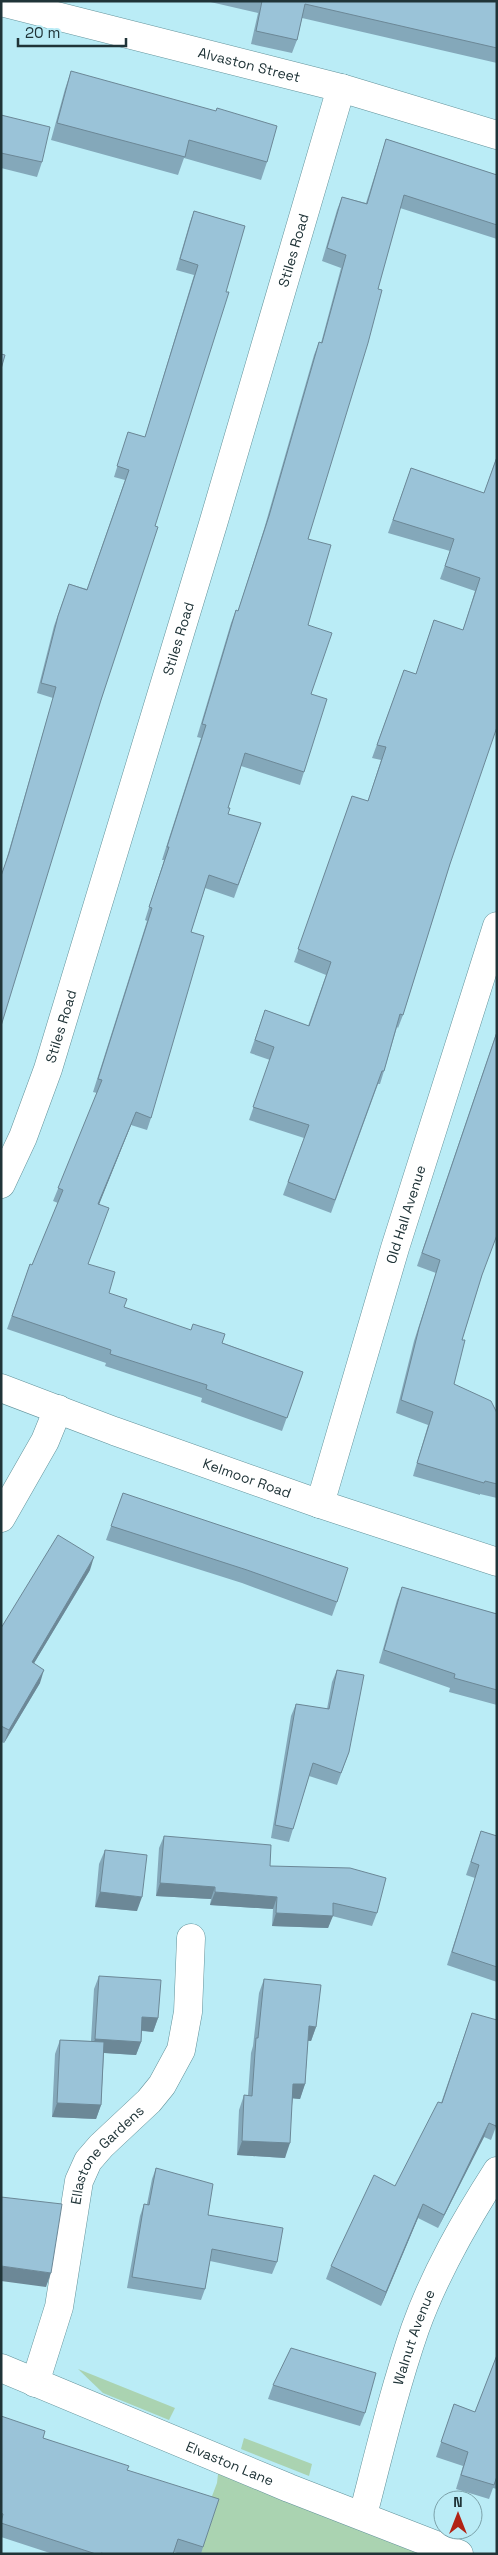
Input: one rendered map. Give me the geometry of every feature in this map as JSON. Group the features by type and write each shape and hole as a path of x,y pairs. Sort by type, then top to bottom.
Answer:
{"street":[{"name":"Alvaston Street","path":"1,2 341,88 497,135"},
{"name":"Stiles Road","path":"1,1184 23,1137 48,1069 210,533 341,88"},
{"name":"Old Hall Avenue","path":"320,1504 395,1248 497,926"},
{"name":"Kelmoor Road","path":"1,1388 114,1431 320,1504 497,1562"},
{"path":"1,1518 45,1441 58,1409"},
{"name":"Ellastone Gardens","path":"35,2383 59,2307 79,2181 88,2161 100,2146 149,2100 162,2085 182,2050 188,2012 191,1938"},
{"name":"Walnut Avenue","path":"363,2515 395,2395 416,2328 450,2252 497,2171"},
{"name":"Elvaston Lane","path":"1,2368 289,2488 363,2515 459,2554"}],"green space":[{"path":"78,2369 175,2408 169,2420 103,2393"},
{"path":"244,2438 312,2464 309,2476 241,2449"},
{"path":"219,2465 440,2554 190,2554 217,2483"}],"building":[{"path":"262,1 497,1 497,48 305,4 297,40 256,31"},
{"path":"71,71 216,111 217,108 277,126 267,162 189,140 185,157 57,123"},
{"path":"1,115 50,127 42,162 1,153"},
{"path":"386,139 497,175 497,225 404,195 378,289 382,290 368,343 308,539 331,545 308,625 332,633 311,694 327,699 304,772 245,753 228,808 230,808 228,814 261,823 238,885 209,875 191,932 204,936 151,1118 136,1112 98,1204 109,1208 88,1264 115,1272 109,1293 127,1299 124,1307 191,1330 193,1324 225,1334 222,1343 303,1372 287,1418 206,1389 207,1385 110,1354 111,1350 12,1316 30,1264 32,1265 63,1190 58,1188 102,1080 98,1079 152,908 149,907 206,725 202,724 236,610 238,611 269,516 319,342 322,343 346,255 327,248 342,197 367,204"},
{"path":"194,211 245,226 226,292 229,292 155,526 158,527 101,700 1,1026 1,876 56,687 41,683 58,616 69,584 87,590 129,470 117,466 128,432 145,437 198,265 180,259"},
{"path":"1,354 5,355 1,369"},
{"path":"497,457 497,727 450,864 403,1015 400,1014 384,1071 382,1071 335,1200 288,1182 309,1125 253,1107 274,1047 255,1040 265,1010 309,1026 331,962 298,949 352,796 368,801 386,747 377,745 404,670 416,674 434,620 463,630 480,578 445,566 454,539 393,520 411,468 484,493"},
{"path":"497,1032 497,1235 482,1275 462,1340 465,1340 454,1384 491,1401 497,1413 497,1484 485,1481 484,1483 417,1463 433,1412 401,1400 419,1328 440,1260 422,1253"},
{"path":"123,1493 348,1568 337,1602 247,1570 111,1526"},
{"path":"58,1535 94,1557 32,1662 44,1670 9,1730 1,1726 1,1628"},
{"path":"402,1587 497,1614 497,1690 454,1678 455,1674 384,1650"},
{"path":"337,1670 364,1675 349,1752 341,1773 313,1763 293,1829 275,1825 296,1704 329,1709"},
{"path":"481,1831 497,1836 497,1967 452,1952 479,1865 471,1862"},
{"path":"164,1836 271,1845 270,1866 350,1868 386,1878 377,1913 333,1903 333,1916 276,1913 277,1897 215,1892 215,1887 160,1883"},
{"path":"105,1850 147,1855 142,1897 100,1892"},
{"path":"99,1976 161,1980 158,2018 142,2017 141,2042 95,2039"},
{"path":"264,1979 321,1985 316,2027 309,2026 305,2084 293,2084 290,2143 242,2141 244,2095 252,2096 256,2038 258,2038"},
{"path":"472,2013 497,2020 497,2124 496,2126 489,2123 444,2215 423,2204 386,2292 331,2266 374,2175 395,2186 438,2102 442,2103"},
{"path":"60,2040 104,2042 101,2105 57,2103"},
{"path":"156,2168 213,2184 208,2215 283,2228 277,2262 212,2249 205,2289 132,2277 144,2204 149,2205"},
{"path":"1,2197 62,2204 51,2273 1,2266"},
{"path":"291,2348 376,2373 365,2413 273,2385"},
{"path":"497,2355 497,2476 494,2485 461,2475 468,2452 441,2442 454,2404 475,2412"},
{"path":"1,2416 45,2431 43,2438 129,2466 127,2470 219,2499 203,2547 178,2539 173,2554 96,2554 1,2523 3,2514 1,2513"}]}
